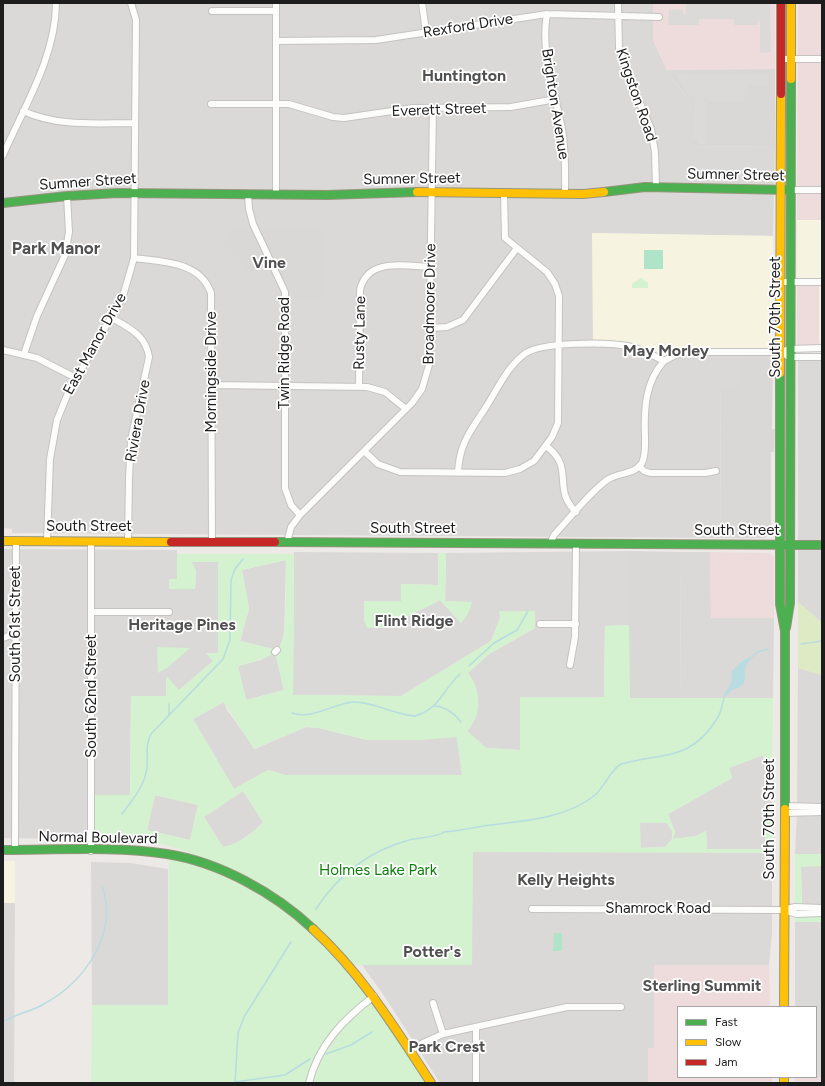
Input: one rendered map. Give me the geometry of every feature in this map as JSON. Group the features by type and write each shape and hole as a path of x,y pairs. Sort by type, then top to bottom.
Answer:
{"main road":[{"name":"South 70th Street","path":"782,3 780,282 782,545 780,604 785,631"},
{"name":"South 70th Street","path":"784,1006 783,910 785,631 790,603 789,353 791,3"},
{"name":"Sumner Street","path":"3,203 67,196 135,193 327,195 380,192 504,192 592,194 631,188 656,187 790,190"},
{"name":"South Street","path":"3,541 822,545"},
{"name":"Normal Boulevard","path":"3,850 144,851 166,854 205,865 245,882 286,907 312,927 341,954 374,996 430,1083"}],"street":[{"path":"3,154 48,54 55,25 56,3"},
{"name":"East Manor Drive","path":"46,541 50,459 54,433 62,407 76,378 112,318 128,284 134,258 136,20 131,3"},
{"path":"276,3 276,194"},
{"path":"422,3 426,32"},
{"name":"Kingston Road","path":"618,3 618,43 622,61 648,118 654,139 656,187"},
{"path":"212,10 276,11"},
{"name":"Rexford Drive","path":"276,41 359,41 547,14 659,17"},
{"name":"Brighton Avenue","path":"547,14 545,22 547,53 564,145 565,194"},
{"path":"782,59 822,59"},
{"name":"Everett Street","path":"211,104 276,104 300,106 323,115 344,118 397,110 433,108 499,108 556,98"},
{"name":"Broadmoore Drive","path":"287,542 291,527 300,515 406,409 417,397 426,380 429,364 430,328 433,108"},
{"path":"22,111 46,120 57,122 135,123"},
{"name":"Sumner Street","path":"790,190 822,190"},
{"path":"364,451 378,464 394,471 406,473 514,472 534,461 556,430 559,415 559,296 555,284 542,267 507,241 504,234 504,192"},
{"name":"Twin Ridge Road","path":"248,194 249,209 253,224 286,292 285,488 291,505 300,515"},
{"path":"24,354 36,316 65,255 69,232 67,196"},
{"path":"430,328 447,327 462,320 517,248"},
{"name":"Morningside Drive","path":"134,258 185,266 196,271 206,281 212,299 212,542"},
{"name":"Rusty Lane","path":"359,386 360,290 364,280 370,272 381,266 431,267"},
{"path":"780,282 822,282"},
{"name":"Riviera Drive","path":"112,318 138,334 146,345 149,357 131,440 129,467 128,542"},
{"path":"458,473 460,452 466,438 514,364 532,350 547,345 628,346 664,361"},
{"path":"789,353 822,348"},
{"path":"3,350 24,354 49,363 76,378"},
{"path":"550,544 554,535 608,479 631,471 640,466 645,451 645,410 647,393 656,371 664,361 675,355 688,352 781,352 822,357"},
{"path":"212,385 359,386 385,392 406,409"},
{"path":"546,446 554,452 561,462 564,495 569,505 576,512"},
{"path":"640,466 644,471 650,473 705,473 716,471"},
{"name":"South 61st Street","path":"15,850 16,541"},
{"name":"South 62nd Street","path":"91,542 91,851"},
{"path":"570,665 574,649 576,624 576,544"},
{"path":"91,612 169,612"},
{"path":"540,624 576,624"},
{"path":"3,638 16,633"},
{"path":"784,810 822,807"},
{"path":"784,810 822,812"},
{"name":"Shamrock Road","path":"783,910 793,907 822,908"},
{"name":"Shamrock Road","path":"532,909 783,910 797,914 822,913"},
{"path":"309,1083 316,1060 329,1038 350,1016 374,996"},
{"path":"433,1003 442,1034"},
{"path":"410,1051 442,1034 567,1007 621,1007"},
{"path":"476,1027 476,1083"}],"shaded area":[{"path":"3,3 653,3 653,40 667,70 692,105 692,146 775,147 773,236 592,233 617,345 675,355 740,352 740,387 721,387 720,538 12,533 12,529 3,528","holes":["324,229 247,275 240,261"]},
{"path":"653,3 775,3 775,69 667,70 653,40"},
{"path":"686,3 770,3 771,52 760,53 760,21 758,21 758,25 734,25 734,19 699,19 699,25 668,25 669,10 683,9 683,14 686,14"},
{"path":"798,3 822,3 822,220 797,220"},
{"path":"775,69 775,147 692,146 692,105 667,70"},
{"path":"674,73 768,75 768,85 746,85 744,102 708,101 706,97 704,98 703,102 706,102 706,144 698,144 698,140 693,139 694,102 698,100 693,96 690,98"},
{"path":"797,220 822,220 822,348 820,348 819,336 819,282 797,282"},
{"path":"234,228 324,229 324,298 286,298 273,263 246,275 240,261 223,242"},
{"path":"592,233 773,236 773,352 688,352 664,361 639,349 593,345"},
{"path":"797,282 819,282 820,348 797,349"},
{"path":"740,352 773,352 772,429 775,429 774,452 771,452 771,530 765,538 720,538 721,387 740,386"},
{"path":"798,357 822,357 822,623 798,602"},
{"path":"3,549 177,550 177,579 169,589 195,589 196,571 191,562 218,562 218,653 207,653 213,661 179,690 166,677 166,696 131,697 130,795 91,839 3,838"},
{"path":"629,551 629,625 605,626 604,697 520,750 486,748 467,731 470,728 478,697 474,683 468,673 489,654 535,628 500,618 491,641 401,696 293,695 294,552 438,553 438,585 402,584 401,601 367,628 385,628 440,600 461,623 445,601 446,553"},
{"path":"629,551 681,552 680,698 629,698"},
{"path":"681,552 710,552 711,618 774,618 773,698 680,698"},
{"path":"710,552 770,553 774,557 774,618 711,618"},
{"path":"286,560 284,636 279,648 277,650 240,641 249,609 242,570"},
{"path":"275,652 284,690 246,700 238,666 261,660"},
{"path":"798,668 822,675 822,807 797,806"},
{"path":"224,702 227,710 255,749 306,727 319,728 367,740 457,737 462,775 285,775 268,770 234,789 193,719"},
{"path":"763,755 772,803 772,813 765,812 765,849 707,849 706,831 696,836 672,839 665,847 640,848 640,823 667,823 672,831 672,838 675,832 668,814 732,778 729,768"},
{"path":"243,791 263,822 254,831 235,844 223,847 204,817"},
{"path":"155,795 198,805 190,840 147,830"},
{"path":"822,812 822,854 795,854 797,813"},
{"path":"629,851 772,853 772,933 769,965 654,965 654,1048 648,1048 648,1083 440,1083 383,994 362,965 471,965 473,852"},
{"path":"3,861 15,861 15,903 3,903"},
{"path":"91,862 130,863 168,869 168,1005 92,1005"},
{"path":"801,866 822,866 822,908 802,907"},
{"path":"3,903 15,903 14,1083 3,1083"},
{"path":"795,922 822,922 822,1077 817,1077 817,1006 795,1006"},
{"name":"Sterling Summit","path":"654,965 769,965 770,1006 677,1006 677,1078 772,1078 772,1083 648,1083 648,1048 654,1048"},
{"path":"822,1077 822,1083 795,1083 795,1078"}],"green space":[{"path":"644,250 663,250 663,269 644,269"},
{"path":"641,278 648,283 648,288 632,288 632,284"},
{"path":"438,553 446,553 445,601 472,602 468,614 461,623 440,600 385,628 367,628 364,621 364,601 401,601 401,584 438,585"},
{"name":"Holmes Lake Park","path":"177,554 294,554 293,695 401,696 491,641 500,618 499,611 535,611 535,628 489,654 468,673 476,687 478,695 478,710 476,718 467,731 486,748 520,750 520,697 604,697 605,626 629,625 630,698 773,698 772,803 763,755 729,768 732,778 668,814 675,832 673,839 696,836 706,831 707,849 765,849 765,812 772,813 772,853 473,852 472,965 351,965 431,1083 14,1083 91,1082 92,1005 168,1005 169,854 192,854 180,849 155,843 91,838 91,795 130,795 131,696 166,696 166,676 179,690 213,661 206,653 218,653 218,562 192,562 196,571 195,589 169,589 169,579 177,579","holes":["286,560 286,607 284,632 278,650 240,641 249,609 242,570","275,653 284,690 246,700 238,666 265,658","224,702 254,749 306,727 319,728 367,740 422,740 457,737 462,775 285,775 268,770 234,789 193,719","243,791 263,822 245,838 234,844 223,847 204,817","155,795 198,805 190,840 147,830","640,823 667,823 672,831 672,839 665,847 641,848"]},
{"path":"798,602 822,623 822,675 798,668"},
{"path":"157,647 190,648 167,668 158,673"},
{"path":"795,854 822,854 822,866 801,867 802,907 795,907"},
{"path":"822,913 822,922 795,922 795,914"},
{"path":"554,933 562,933 562,951 553,951"}],"water":[{"path":"750,657 751,659 746,667 744,683 739,688 733,689 727,696 732,671 741,662"}],"waterway":[{"path":"122,814 138,792 144,780 147,767 148,742 151,734 223,659 230,640 231,580 235,569 243,559"},
{"path":"469,666 494,643 517,630 528,611"},
{"path":"801,644 822,641"},
{"path":"749,659 758,652 768,649"},
{"path":"292,713 307,715 345,703 360,702 415,716 424,713 436,703 460,674"},
{"path":"316,909 334,885 345,875 368,858 394,845 444,832 526,821 555,815 582,804 598,792 614,770 621,764 676,753 698,742 718,717 727,691"},
{"path":"169,704 169,715"},
{"path":"434,706 442,707 449,711 461,722"},
{"path":"3,1022 42,1005 57,996 84,970 102,939 106,922 106,904 102,886"},
{"path":"235,1083 238,1033 244,1017 291,942"},
{"path":"326,1054 351,1045 372,1032"},
{"path":"235,1082 285,1075 310,1059"}],"traffic: fast":[{"path":"786,628 790,603 791,79"},
{"path":"604,192 645,187 790,190"},
{"path":"3,203 67,196 118,193 327,195 417,192"},
{"path":"780,373 780,604 785,631 785,809"},
{"path":"275,542 822,545"},
{"path":"3,850 127,850 167,854 187,858 206,864 245,881 281,903 313,929"}],"traffic: slow":[{"path":"791,3 791,79"},
{"path":"780,373 781,94"},
{"path":"417,192 583,194 604,192"},
{"path":"3,541 171,542"},
{"path":"784,1006 785,809"},
{"path":"313,929 347,964 377,1002 431,1083"},
{"path":"784,1078 784,1083"}],"traffic: jam":[{"path":"781,3 781,94"},
{"path":"171,542 275,542"}],"district":[{"name":"Huntington","path":"464,76"},
{"name":"Park Manor","path":"56,249"},
{"name":"Vine","path":"269,263"},
{"name":"May Morley","path":"666,351"},
{"name":"Flint Ridge","path":"414,621"},
{"name":"Heritage Pines","path":"182,625"},
{"name":"Kelly Heights","path":"566,880"},
{"name":"Potter's","path":"432,952"},
{"name":"Sterling Summit","path":"702,986"},
{"name":"Park Crest","path":"447,1047"}]}
